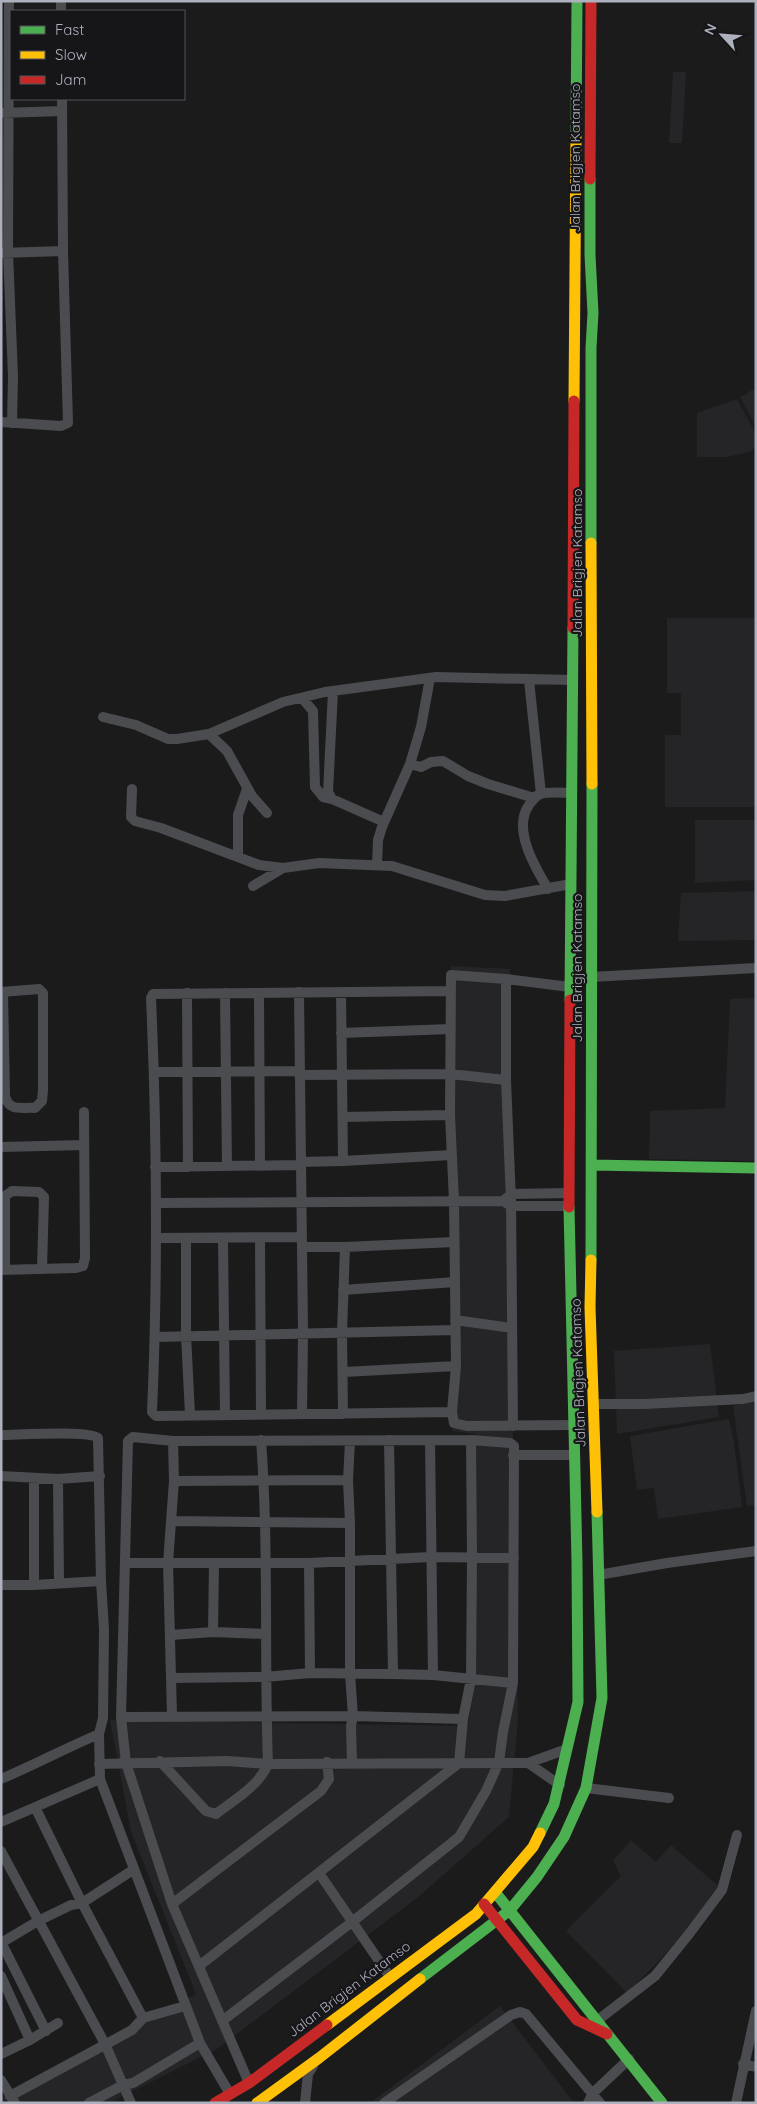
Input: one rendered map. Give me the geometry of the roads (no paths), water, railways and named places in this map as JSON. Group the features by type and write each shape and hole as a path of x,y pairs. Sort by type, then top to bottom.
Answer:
{"main road":[{"name":"Jalan Brigjen Katamso","path":"215,2103 249,2083 476,1914 533,1847 554,1804 578,1702 577,1562 569,1206 577,1"},
{"name":"Jalan Brigjen Katamso","path":"256,2103 319,2058 510,1910 537,1877 564,1837 586,1788 602,1698 590,1307 592,1165 593,313 590,255 591,1"},
{"path":"576,196 590,197"},
{"path":"592,1165 756,1168"},
{"path":"495,1892 662,2103"},
{"path":"484,1904 577,2020 610,2036"}],"street":[{"path":"10,1 5,113 5,252 13,376 7,423 61,426 68,423 63,251 62,100"},
{"path":"5,113 62,110"},
{"path":"5,252 63,251"},
{"path":"1,375 13,376"},
{"path":"103,717 136,726 168,738 177,739 209,734 282,702 334,691 430,678 572,680"},
{"path":"377,865 378,840 410,764 421,727 430,678"},
{"path":"529,680 538,796 526,809 523,824 524,836 535,867 548,888"},
{"path":"332,799 328,792 334,691"},
{"path":"302,698 313,711 315,787 323,797 332,799 384,822"},
{"path":"209,734 227,750 248,789 267,813"},
{"path":"410,764 421,767 431,762 443,761 468,776 488,784 538,796 572,793"},
{"path":"132,789 132,819 259,865 282,868 319,863 392,866 485,895 505,896 571,884"},
{"path":"238,856 238,815 248,789"},
{"path":"253,886 282,868"},
{"path":"592,977 756,968"},
{"path":"570,987 506,979 452,975 450,977 450,1115 454,1201 456,1366 452,1412 454,1423 459,1425 573,1425"},
{"path":"506,979 506,1080 513,1426"},
{"path":"39,989 43,993 43,1090 42,1101 35,1108 11,1107 7,1104 4,1096 2,992 39,989"},
{"path":"451,990 158,993 153,994 151,998 156,1203 155,1337 152,1412 156,1416 452,1412"},
{"path":"299,992 303,1333 302,1414"},
{"path":"341,992 343,1160"},
{"path":"188,993 188,1167"},
{"path":"225,993 228,1166"},
{"path":"259,993 260,1166"},
{"path":"341,1033 451,1029"},
{"path":"154,1072 260,1071 341,1076 450,1074 506,1080"},
{"path":"42,1269 44,1197 39,1192 12,1192 5,1196 3,1270 42,1269 76,1268 83,1266 85,1258 84,1112"},
{"path":"342,1117 450,1115"},
{"path":"1,1147 84,1145"},
{"path":"155,1167 260,1166 451,1155"},
{"path":"156,1203 301,1204 508,1200 569,1193"},
{"path":"508,1200 569,1206"},
{"path":"156,1238 260,1238 345,1247 454,1242"},
{"path":"186,1238 186,1335 190,1415"},
{"path":"223,1238 225,1415"},
{"path":"260,1238 261,1414"},
{"path":"343,1414 344,1372 342,1333 345,1247"},
{"path":"343,1290 455,1282"},
{"path":"155,1337 342,1333 455,1325 512,1328"},
{"path":"344,1372 456,1366"},
{"path":"594,1404 644,1404 743,1399 756,1396"},
{"path":"1,1435 96,1435 98,1438 104,1670 103,1718 99,1734 100,1779 200,2043 230,2094"},
{"path":"222,2021 352,1922 459,1837 486,1792 499,1762 513,1684 514,1446 506,1441 261,1440 173,1442 133,1437 128,1441 121,1717 126,1763 172,1904 199,1966 222,2021 249,2083"},
{"path":"160,1761 206,1811 211,1814 216,1814 257,1782 268,1764 265,1677 266,1522 261,1440"},
{"path":"390,1440 393,1674"},
{"path":"430,1440 433,1675"},
{"path":"199,1966 459,1763 463,1719 471,1679 472,1557 470,1440"},
{"path":"350,1441 348,1480 351,1560 350,1674 353,1716 351,1726 352,1763"},
{"path":"172,1716 168,1563 174,1480 173,1442"},
{"path":"513,1455 574,1455"},
{"path":"1,1476 58,1479 100,1476"},
{"path":"34,1478 34,1585"},
{"path":"58,1479 59,1583"},
{"path":"174,1480 348,1480"},
{"path":"172,1521 350,1523"},
{"path":"598,1575 756,1551"},
{"path":"126,1563 309,1563 431,1557 514,1558"},
{"path":"213,1632 214,1563"},
{"path":"309,1563 310,1673"},
{"path":"1,1584 34,1585 101,1581"},
{"path":"171,1635 213,1632 266,1634"},
{"path":"170,1678 265,1677 310,1673 393,1674 433,1675 513,1684"},
{"path":"121,1717 353,1716 463,1719"},
{"path":"1,1779 99,1734"},
{"path":"99,1764 227,1760 268,1764 327,1762 528,1763 567,1750"},
{"path":"172,1904 321,1791 329,1779 327,1762"},
{"path":"528,1763 560,1785"},
{"path":"1,1822 100,1779"},
{"path":"586,1788 669,1798"},
{"path":"35,1807 82,1903 143,2018"},
{"path":"598,2020 655,1976 689,1934 724,1886 738,1835"},
{"path":"1,1852 4,1866 38,1921 106,2044 131,2103"},
{"path":"46,2030 1,1943 38,1921 71,1905 82,1903 133,1870"},
{"path":"318,1873 390,1977"},
{"path":"1,1976 30,2040"},
{"path":"1,2080 12,2099 132,2030 143,2018 185,2006"},
{"path":"736,2103 756,2011"},
{"path":"384,2103 511,2015 520,2012 526,2014 590,2098 600,2103"},
{"path":"1,2054 30,2040 58,2023"},
{"path":"88,2103 123,2085 133,2083 200,2043"},
{"path":"305,2103 308,2074 319,2058"},
{"path":"590,2098 629,2059"},
{"path":"743,2064 756,2067"}]}
